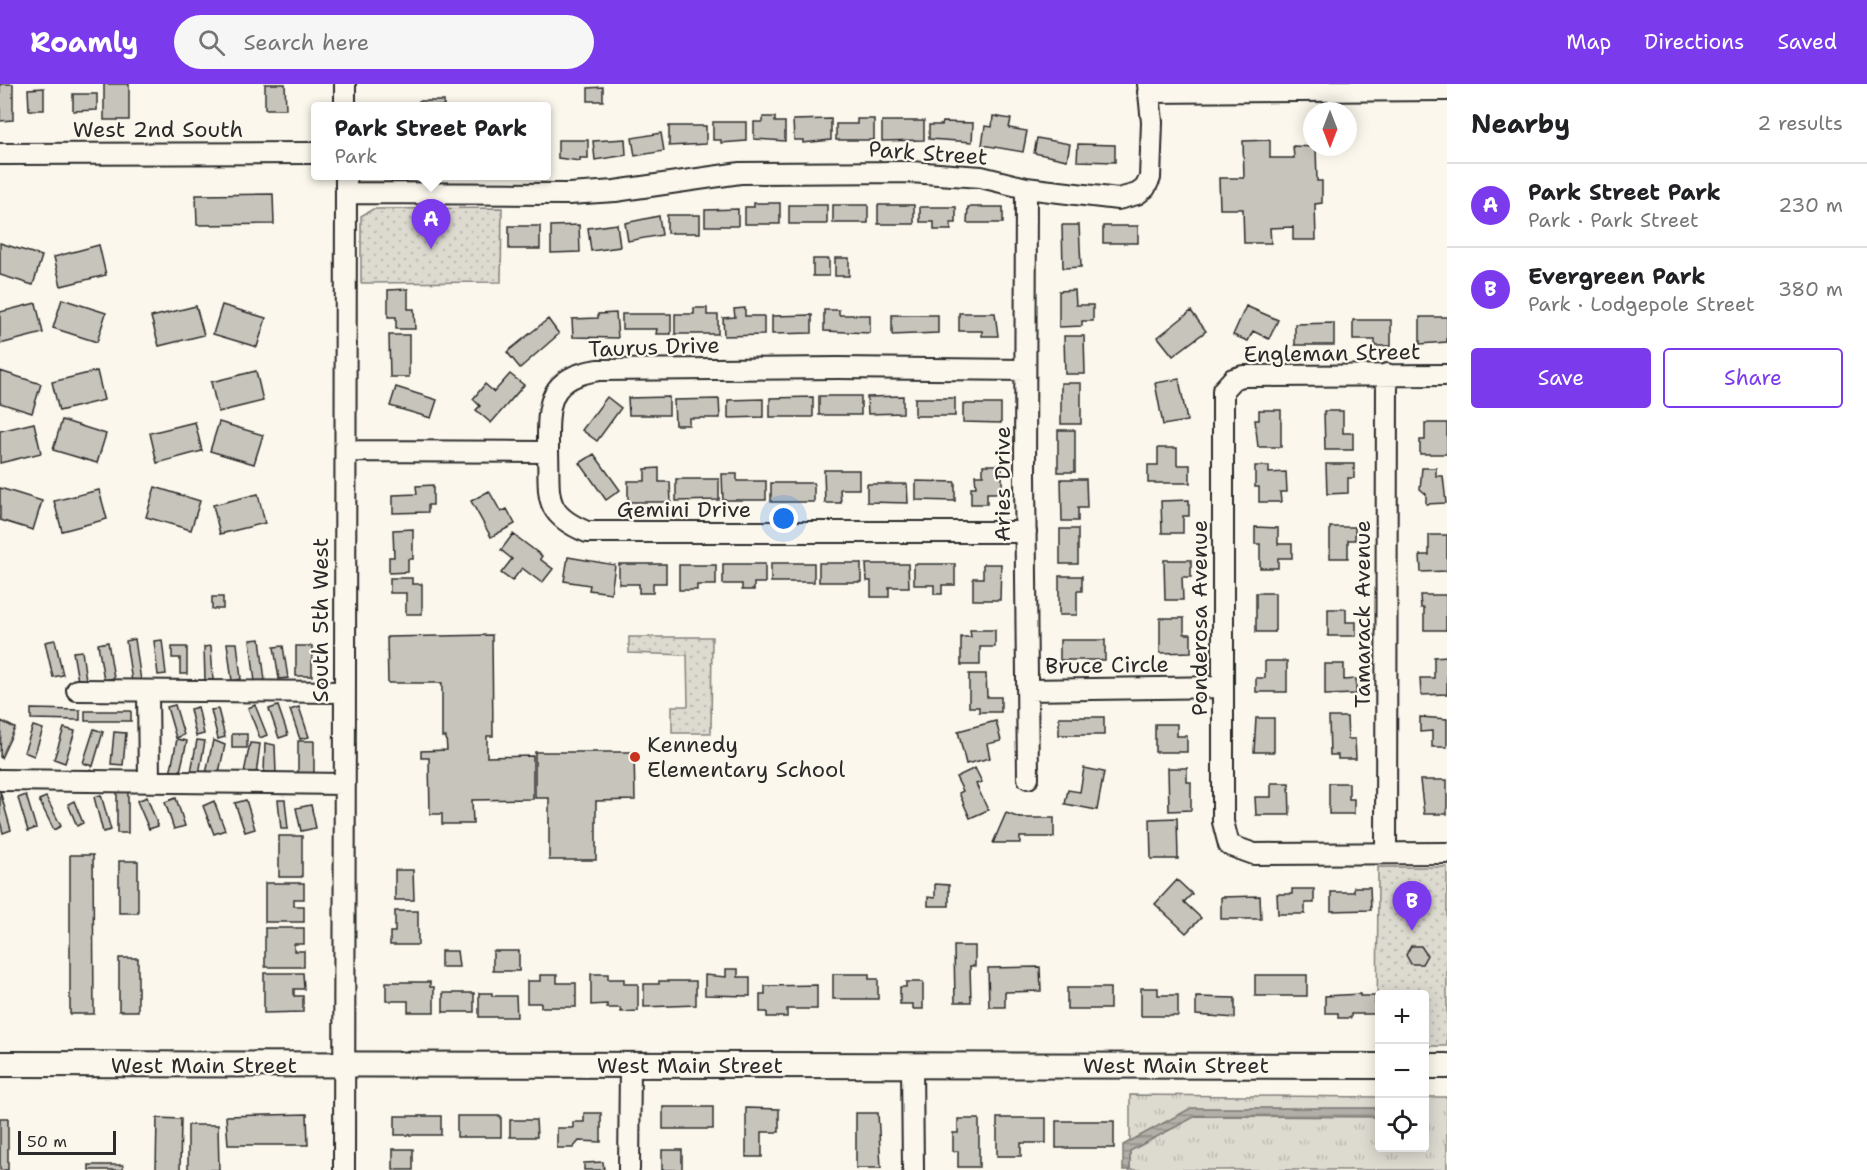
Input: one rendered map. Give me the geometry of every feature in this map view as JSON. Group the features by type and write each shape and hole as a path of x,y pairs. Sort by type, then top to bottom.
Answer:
{"main road":[{"name":"West Main Street","path":"0,1065 1375,1066"},
{"path":"1429,1066 1447,1066"}],"street":[{"path":"345,84 345,102"},
{"name":"Park Street","path":"346,184 580,193 615,191 740,172 910,172 981,177 1026,188 1118,199 1137,194 1145,188 1150,178 1152,122 1148,88 1447,90"},
{"name":"West 2nd South","path":"0,154 311,153"},
{"name":"South 5th West","path":"344,1170 346,184"},
{"name":"Aries Drive","path":"1026,188 1028,778"},
{"name":"Taurus Drive","path":"548,452 548,411 552,394 558,387 581,372 838,368 1025,370"},
{"name":"Tamarack Avenue","path":"1386,853 1387,374"},
{"name":"Engleman Street","path":"1223,390 1233,379 1243,376 1447,375"},
{"name":"Ponderosa Avenue","path":"1223,390 1223,852 1254,854 1386,853"},
{"path":"346,451 548,452"},
{"name":"Gemini Drive","path":"548,452 550,502 561,519 587,532 1026,532"},
{"name":"Bruce Circle","path":"1028,690 1223,687"},
{"path":"76,690 344,692"},
{"path":"148,692 149,781"},
{"path":"0,780 344,784"},
{"path":"1386,853 1447,853"},
{"path":"629,1170 630,1065"},
{"path":"912,1065 913,1170"}],"green space":[{"path":"502,208 501,282 361,283 361,216 373,209"},
{"path":"629,637 712,637 711,733 672,733 672,706 688,706 687,655 629,653"},
{"path":"1378,867 1447,867 1447,1046 1429,1046 1429,990 1377,990"},
{"path":"1130,1095 1375,1097 1375,1152 1429,1152 1429,1097 1447,1097 1447,1170 1130,1170"}],"shaded area":[{"path":"1191,1108 1375,1108 1375,1117 1196,1116 1130,1151 1130,1170 1123,1170 1123,1145"}],"building":[{"path":"0,84 13,84 13,120 0,121"},
{"path":"104,84 129,84 129,120 104,120"},
{"path":"265,84 285,84 286,109 265,109"},
{"path":"603,87 603,101 588,101 588,88"},
{"path":"44,88 44,110 29,110 28,89"},
{"path":"73,94 97,94 97,110 73,111"},
{"path":"419,101 444,101 444,102"},
{"path":"993,116 1011,119 1009,128 1027,131 1023,152 982,145 985,126 992,127"},
{"path":"763,117 775,117 775,122 785,122 785,141 754,139 754,122 763,122"},
{"path":"831,119 831,140 803,143 803,140 794,140 793,120"},
{"path":"857,119 874,119 874,140 836,140 836,124 857,124"},
{"path":"882,121 924,121 924,140 882,141"},
{"path":"713,122 746,122 746,141 721,143 721,140 713,140"},
{"path":"943,122 973,123 972,142 929,139 929,125 942,125"},
{"path":"669,126 706,126 706,144 669,146"},
{"path":"661,133 664,151 635,156 632,138"},
{"path":"1037,138 1070,144 1067,160 1034,153"},
{"path":"625,139 626,155 595,160 593,141"},
{"path":"558,140 588,140 588,158 580,158 580,161 558,158"},
{"path":"1270,140 1270,158 1294,158 1293,146 1303,146 1303,156 1316,156 1317,181 1322,181 1322,203 1315,204 1316,240 1293,240 1293,227 1270,228 1271,243 1244,243 1243,209 1220,209 1219,178 1244,178 1243,141"},
{"path":"1078,144 1115,145 1115,162 1077,161"},
{"path":"273,194 274,224 197,225 196,195"},
{"path":"754,203 780,203 780,224 745,224 745,207 754,207"},
{"path":"789,205 827,205 827,224 789,224"},
{"path":"833,205 868,205 868,223 833,223"},
{"path":"878,205 914,205 914,224 878,224"},
{"path":"920,207 956,207 956,223 951,223 951,230 934,230 934,222 920,222"},
{"path":"968,207 1003,207 1003,223 967,223"},
{"path":"738,209 738,226 705,226 705,210"},
{"path":"667,215 700,215 700,233 667,233"},
{"path":"659,216 662,235 628,241 625,223"},
{"path":"617,224 620,247 591,251 588,228"},
{"path":"579,225 580,252 551,253 551,226"},
{"path":"1062,225 1079,225 1081,267 1063,268"},
{"path":"509,226 540,226 540,249 509,249"},
{"path":"1103,226 1138,226 1138,243 1103,243"},
{"path":"0,243 42,256 33,285 0,275"},
{"path":"99,245 106,275 61,286 54,257"},
{"path":"835,258 849,258 849,276 835,276"},
{"path":"813,259 829,259 829,276 813,276"},
{"path":"408,289 408,309 414,309 415,329 396,329 396,317 388,317 388,290"},
{"path":"1075,290 1076,305 1093,305 1093,321 1082,321 1082,326 1059,327 1059,291"},
{"path":"62,299 106,313 97,342 53,328"},
{"path":"36,303 43,333 0,344 0,312"},
{"path":"222,305 266,318 257,347 213,334"},
{"path":"196,306 204,335 159,346 151,317"},
{"path":"1246,306 1278,320 1269,339 1253,331 1248,341 1233,335"},
{"path":"694,308 707,308 707,315 718,315 718,334 675,334 675,314 694,314"},
{"path":"745,308 745,316 764,316 764,335 724,336 723,318 735,317 734,309"},
{"path":"824,310 839,310 839,315 870,315 870,333 824,331"},
{"path":"1191,311 1206,331 1173,356 1158,337"},
{"path":"616,313 618,338 573,337 572,319 598,318 598,314"},
{"path":"959,313 995,313 998,336 982,336 982,331 959,331"},
{"path":"622,314 671,314 671,334 656,334 657,329 622,329"},
{"path":"812,315 812,333 772,334 772,316"},
{"path":"892,315 938,315 938,333 892,335"},
{"path":"1420,317 1447,317 1447,342 1420,344"},
{"path":"548,319 559,334 520,368 507,352"},
{"path":"1353,320 1391,320 1391,346 1375,346 1375,340 1353,340"},
{"path":"1334,323 1334,345 1295,345 1295,324"},
{"path":"389,335 409,335 409,377 390,377"},
{"path":"1064,336 1084,336 1085,374 1065,374"},
{"path":"0,371 41,384 32,413 0,403"},
{"path":"97,371 104,400 59,411 52,382"},
{"path":"256,371 263,401 218,412 211,382"},
{"path":"510,374 524,385 491,423 476,410 480,406 473,399 485,384 494,392"},
{"path":"1179,379 1187,421 1163,425 1155,383"},
{"path":"1061,383 1081,383 1081,424 1061,424"},
{"path":"396,387 437,400 431,418 390,406"},
{"path":"819,396 861,396 861,415 819,415"},
{"path":"903,396 903,413 868,414 867,397"},
{"path":"607,397 621,408 597,441 582,430"},
{"path":"669,397 669,415 629,415 628,398"},
{"path":"813,397 813,417 770,417 770,398"},
{"path":"915,398 955,398 955,416 915,416"},
{"path":"719,399 720,418 689,418 689,425 675,425 674,400"},
{"path":"763,399 763,417 728,418 728,400"},
{"path":"963,404 1001,404 1001,423 963,422"},
{"path":"1259,410 1281,410 1281,447 1258,447 1255,420 1259,420"},
{"path":"1324,411 1343,411 1343,433 1353,433 1353,450 1325,450"},
{"path":"62,420 106,434 97,463 53,450"},
{"path":"195,422 202,451 157,463 150,433"},
{"path":"219,422 263,435 254,464 210,451"},
{"path":"34,423 41,453 0,463 0,431"},
{"path":"1425,423 1447,423 1447,454 1420,454 1420,440 1425,440"},
{"path":"1058,430 1075,430 1075,472 1058,472"},
{"path":"1158,448 1177,448 1177,465 1190,465 1190,483 1148,483 1148,465 1158,465"},
{"path":"594,454 620,490 606,500 580,463"},
{"path":"1326,464 1354,464 1354,478 1348,478 1348,493 1327,494"},
{"path":"983,465 1002,465 1002,493 987,493 987,504 971,504 971,487 976,487 975,475 983,475"},
{"path":"1255,466 1269,466 1269,473 1286,472 1287,492 1280,492 1281,502 1259,502 1259,487 1255,487"},
{"path":"659,468 659,482 670,482 671,502 628,502 628,481 645,481 645,469"},
{"path":"1422,468 1436,468 1436,476 1443,476 1446,503 1426,504 1426,494 1420,489"},
{"path":"824,470 859,470 859,489 840,489 841,503 825,503"},
{"path":"722,474 737,474 737,481 766,481 766,500 723,500"},
{"path":"676,479 719,479 719,500 676,501"},
{"path":"1061,479 1086,479 1087,508 1078,508 1078,521 1062,521"},
{"path":"916,481 955,482 955,501 916,500"},
{"path":"771,483 814,483 814,502 771,502"},
{"path":"867,484 907,484 908,503 867,502"},
{"path":"433,485 433,505 428,505 428,512 393,513 393,495 417,494 416,486"},
{"path":"155,487 200,501 191,530 146,517"},
{"path":"0,488 42,501 33,530 0,520"},
{"path":"99,490 107,519 62,531 54,501"},
{"path":"489,491 501,512 507,509 515,524 491,537 471,501"},
{"path":"258,494 265,523 220,534 213,505"},
{"path":"1189,500 1189,516 1183,516 1183,533 1162,533 1161,501"},
{"path":"1255,527 1278,528 1278,544 1292,544 1292,558 1278,558 1278,568 1260,568 1260,544 1255,544"},
{"path":"1330,527 1355,527 1355,540 1348,540 1348,558 1330,558"},
{"path":"413,529 413,559 408,559 408,572 389,573 389,557 394,557 393,530"},
{"path":"1060,529 1078,529 1078,564 1060,564"},
{"path":"513,534 542,556 540,559 553,569 542,583 522,568 512,581 501,573 512,559 501,550"},
{"path":"1429,535 1447,535 1447,571 1421,572 1420,555 1429,555"},
{"path":"568,557 615,565 611,593 589,590 590,585 564,581"},
{"path":"1164,560 1191,560 1191,577 1182,577 1183,600 1165,600"},
{"path":"771,563 814,563 814,582 771,582"},
{"path":"819,563 861,563 861,582 819,582"},
{"path":"619,564 666,564 666,583 653,583 653,593 639,593 639,584 619,584"},
{"path":"723,564 765,564 765,583 754,583 754,590 742,590 742,584 723,584"},
{"path":"866,564 908,564 909,587 889,587 889,597 871,597 871,581 867,581"},
{"path":"914,564 955,564 955,585 942,585 942,594 934,594 934,585 914,585"},
{"path":"983,564 1001,564 1000,600 973,600 973,578 983,578"},
{"path":"679,565 716,565 716,585 697,585 697,590 679,590"},
{"path":"1059,576 1082,576 1082,591 1077,591 1077,615 1059,615"},
{"path":"390,578 412,578 412,584 422,584 422,614 406,614 406,593 390,593"},
{"path":"1256,593 1275,593 1275,632 1256,632"},
{"path":"1420,595 1446,595 1446,630 1424,630 1424,608 1421,608"},
{"path":"212,597 223,597 223,609 212,609"},
{"path":"1328,609 1346,609 1346,622 1356,622 1356,636 1328,636"},
{"path":"1160,618 1184,618 1184,634 1191,634 1191,652 1160,653"},
{"path":"970,630 995,630 995,647 980,647 980,665 961,665 961,637 971,637"},
{"path":"492,635 493,736 487,736 487,757 533,756 533,799 472,800 473,824 442,824 442,814 430,814 429,758 421,758 421,751 447,750 446,737 442,737 442,683 388,683 387,637"},
{"path":"135,639 141,681 132,682 126,641"},
{"path":"260,639 265,681 255,682 250,640"},
{"path":"55,640 63,675 53,677 45,642"},
{"path":"162,640 166,674 158,675 154,641"},
{"path":"1060,640 1105,640 1105,660 1060,660"},
{"path":"108,642 114,678 104,680 98,644"},
{"path":"227,643 237,643 241,679 232,681"},
{"path":"211,646 213,680 205,680 204,647"},
{"path":"283,646 288,678 279,679 274,647"},
{"path":"296,646 312,646 312,676 296,676"},
{"path":"172,647 187,647 187,674 180,674 180,658 172,658"},
{"path":"82,651 86,680 78,681 73,652"},
{"path":"1447,656 1447,694 1421,695 1420,678 1434,678 1434,657"},
{"path":"1265,661 1287,661 1287,692 1256,692 1256,678 1265,678"},
{"path":"1325,664 1344,664 1344,680 1356,679 1356,694 1325,695"},
{"path":"969,674 986,674 987,697 1001,697 1001,712 979,712 979,707 969,707"},
{"path":"175,705 184,735 176,738 167,707"},
{"path":"255,705 267,735 260,738 248,708"},
{"path":"278,706 288,735 279,738 269,709"},
{"path":"198,707 204,734 196,736 190,709"},
{"path":"299,707 309,737 300,739 290,710"},
{"path":"31,709 80,710 80,720 31,719"},
{"path":"218,709 225,737 218,739 211,710"},
{"path":"85,711 131,711 131,721 85,721"},
{"path":"1059,717 1104,717 1104,735 1059,735"},
{"path":"1329,717 1347,717 1348,739 1355,739 1356,759 1338,759 1338,755 1330,755"},
{"path":"1420,717 1447,719 1447,747 1432,747 1432,731 1420,732"},
{"path":"1256,718 1274,718 1274,752 1254,752"},
{"path":"1,721 15,728 1,758 0,757"},
{"path":"996,721 1001,741 987,744 990,758 966,764 958,731"},
{"path":"1155,724 1177,724 1177,736 1187,736 1187,752 1155,752"},
{"path":"33,726 43,729 34,756 24,752"},
{"path":"64,728 75,731 65,763 54,759"},
{"path":"94,729 103,732 93,766 83,763"},
{"path":"114,732 126,733 123,765 111,764"},
{"path":"232,734 247,734 247,748 232,748"},
{"path":"177,739 187,741 179,776 170,774"},
{"path":"197,740 205,741 199,774 191,772"},
{"path":"213,740 225,745 218,777 206,774"},
{"path":"298,741 314,741 314,774 298,774"},
{"path":"250,743 260,744 256,775 244,773"},
{"path":"265,743 275,745 276,775 264,774"},
{"path":"535,752 634,752 635,800 596,801 596,860 549,860 549,798 535,798"},
{"path":"975,768 982,782 976,784 988,810 970,818 959,793 963,791 956,777"},
{"path":"1084,768 1104,772 1097,810 1065,804 1068,790 1080,792"},
{"path":"1168,768 1187,768 1187,782 1191,782 1191,810 1169,811"},
{"path":"1420,780 1447,780 1447,814 1424,814"},
{"path":"1271,783 1289,783 1290,815 1256,815 1255,797 1271,797"},
{"path":"1329,783 1349,783 1349,799 1354,799 1354,814 1329,814"},
{"path":"0,791 11,830 3,833 0,821"},
{"path":"117,792 128,792 128,833 117,833"},
{"path":"26,795 36,828 28,831 18,798"},
{"path":"101,795 111,830 103,832 94,797"},
{"path":"46,797 61,826 54,830 39,800"},
{"path":"147,797 158,826 149,829 137,801"},
{"path":"176,798 185,826 174,829 165,802"},
{"path":"246,800 255,829 245,832 235,803"},
{"path":"278,800 285,800 288,829 281,829"},
{"path":"74,801 83,823 77,826 68,804"},
{"path":"214,801 225,830 214,834 203,806"},
{"path":"311,805 316,828 301,831 296,808"},
{"path":"1006,813 1020,818 1054,818 1054,837 1020,837 1020,843 993,843"},
{"path":"1177,818 1178,859 1151,859 1150,819"},
{"path":"279,836 302,836 302,877 279,877"},
{"path":"70,855 93,855 94,1014 70,1014"},
{"path":"119,861 138,861 138,913 119,913"},
{"path":"395,870 413,870 414,900 395,900"},
{"path":"1177,880 1192,894 1184,902 1201,918 1186,933 1155,904"},
{"path":"265,883 304,883 304,899 294,899 294,906 304,906 304,922 265,922"},
{"path":"935,884 949,885 949,906 928,906 928,897 935,898"},
{"path":"1354,887 1370,887 1371,910 1331,911 1331,892 1354,892"},
{"path":"1292,889 1314,889 1314,903 1305,903 1305,914 1278,914 1277,894 1292,894"},
{"path":"1260,896 1261,919 1221,919 1221,897"},
{"path":"395,911 418,911 418,945 390,945 390,932 395,932"},
{"path":"265,928 304,928 304,944 294,944 294,951 304,951 304,967 265,967"},
{"path":"954,946 975,946 975,966 970,966 971,1002 955,1002"},
{"path":"1411,946 1421,946 1427,955 1422,964 1411,964 1406,955"},
{"path":"441,951 457,951 459,967 441,967"},
{"path":"493,951 519,951 519,971 493,971"},
{"path":"119,958 138,958 138,1011 119,1011"},
{"path":"1040,967 1041,991 1005,992 1005,1007 989,1007 988,968"},
{"path":"726,969 738,969 738,977 750,977 750,996 705,995 705,975 726,977"},
{"path":"264,973 303,973 304,989 294,989 294,996 303,996 303,1012 264,1013"},
{"path":"591,974 608,974 608,979 624,979 624,984 638,984 638,1011 621,1012 620,1008 607,1008 607,1004 591,1005"},
{"path":"833,974 869,974 869,979 878,979 878,999 833,999"},
{"path":"540,975 557,975 557,983 576,983 576,1007 541,1007 541,1003 527,1003 527,981 540,981"},
{"path":"1255,975 1307,975 1307,996 1255,996"},
{"path":"659,981 696,981 696,1005 644,1007 644,984 659,984"},
{"path":"386,982 430,982 430,987 434,987 434,1012 408,1012 408,1001 386,1001"},
{"path":"906,982 923,982 923,1009 913,1009 913,1004 900,1004 900,987 906,987"},
{"path":"817,985 817,1009 787,1009 787,1017 767,1017 767,1012 760,1012 760,994 765,994 765,986"},
{"path":"1067,988 1110,988 1110,1009 1067,1009"},
{"path":"1141,988 1158,988 1158,995 1178,995 1178,1016 1141,1016"},
{"path":"443,993 474,993 474,1012 443,1012"},
{"path":"479,993 492,993 492,996 516,996 517,1017 479,1017"},
{"path":"1360,994 1360,996 1375,996 1375,1014 1351,1014 1351,1018 1338,1018 1338,1013 1325,1013 1325,996"},
{"path":"1196,997 1235,998 1235,1018 1196,1015"},
{"path":"663,1107 713,1107 713,1129 663,1129"},
{"path":"746,1108 779,1109 779,1132 762,1132 762,1157 746,1157"},
{"path":"584,1113 601,1113 601,1142 579,1141 573,1148 557,1148 557,1128 573,1128 573,1122 584,1122"},
{"path":"856,1113 878,1113 881,1168 856,1168"},
{"path":"307,1114 308,1145 228,1145 226,1116"},
{"path":"395,1116 441,1116 441,1135 395,1135"},
{"path":"457,1116 501,1116 501,1137 457,1137"},
{"path":"0,1118 8,1118 8,1170 0,1170"},
{"path":"157,1118 181,1119 180,1170 156,1170"},
{"path":"997,1118 1046,1118 1046,1143 1021,1143 1021,1156 997,1156"},
{"path":"958,1119 979,1119 979,1167 958,1167 958,1151 953,1151 953,1133 958,1133"},
{"path":"510,1120 536,1120 537,1137 510,1137"},
{"path":"1056,1121 1114,1121 1114,1148 1056,1148"},
{"path":"188,1125 218,1125 219,1170 188,1170"},
{"path":"393,1149 413,1149 413,1170 393,1170"},
{"path":"662,1150 682,1150 682,1170 662,1170"},
{"path":"603,1162 604,1170 584,1170 584,1163"},
{"path":"89,1165 123,1165 123,1170 89,1170"}],"place":[{"name":"Park Street Park","path":"431,249"},
{"name":"Kennedy Elementary School","path":"635,757"},
{"name":"Evergreen Park","path":"1412,931"}]}
